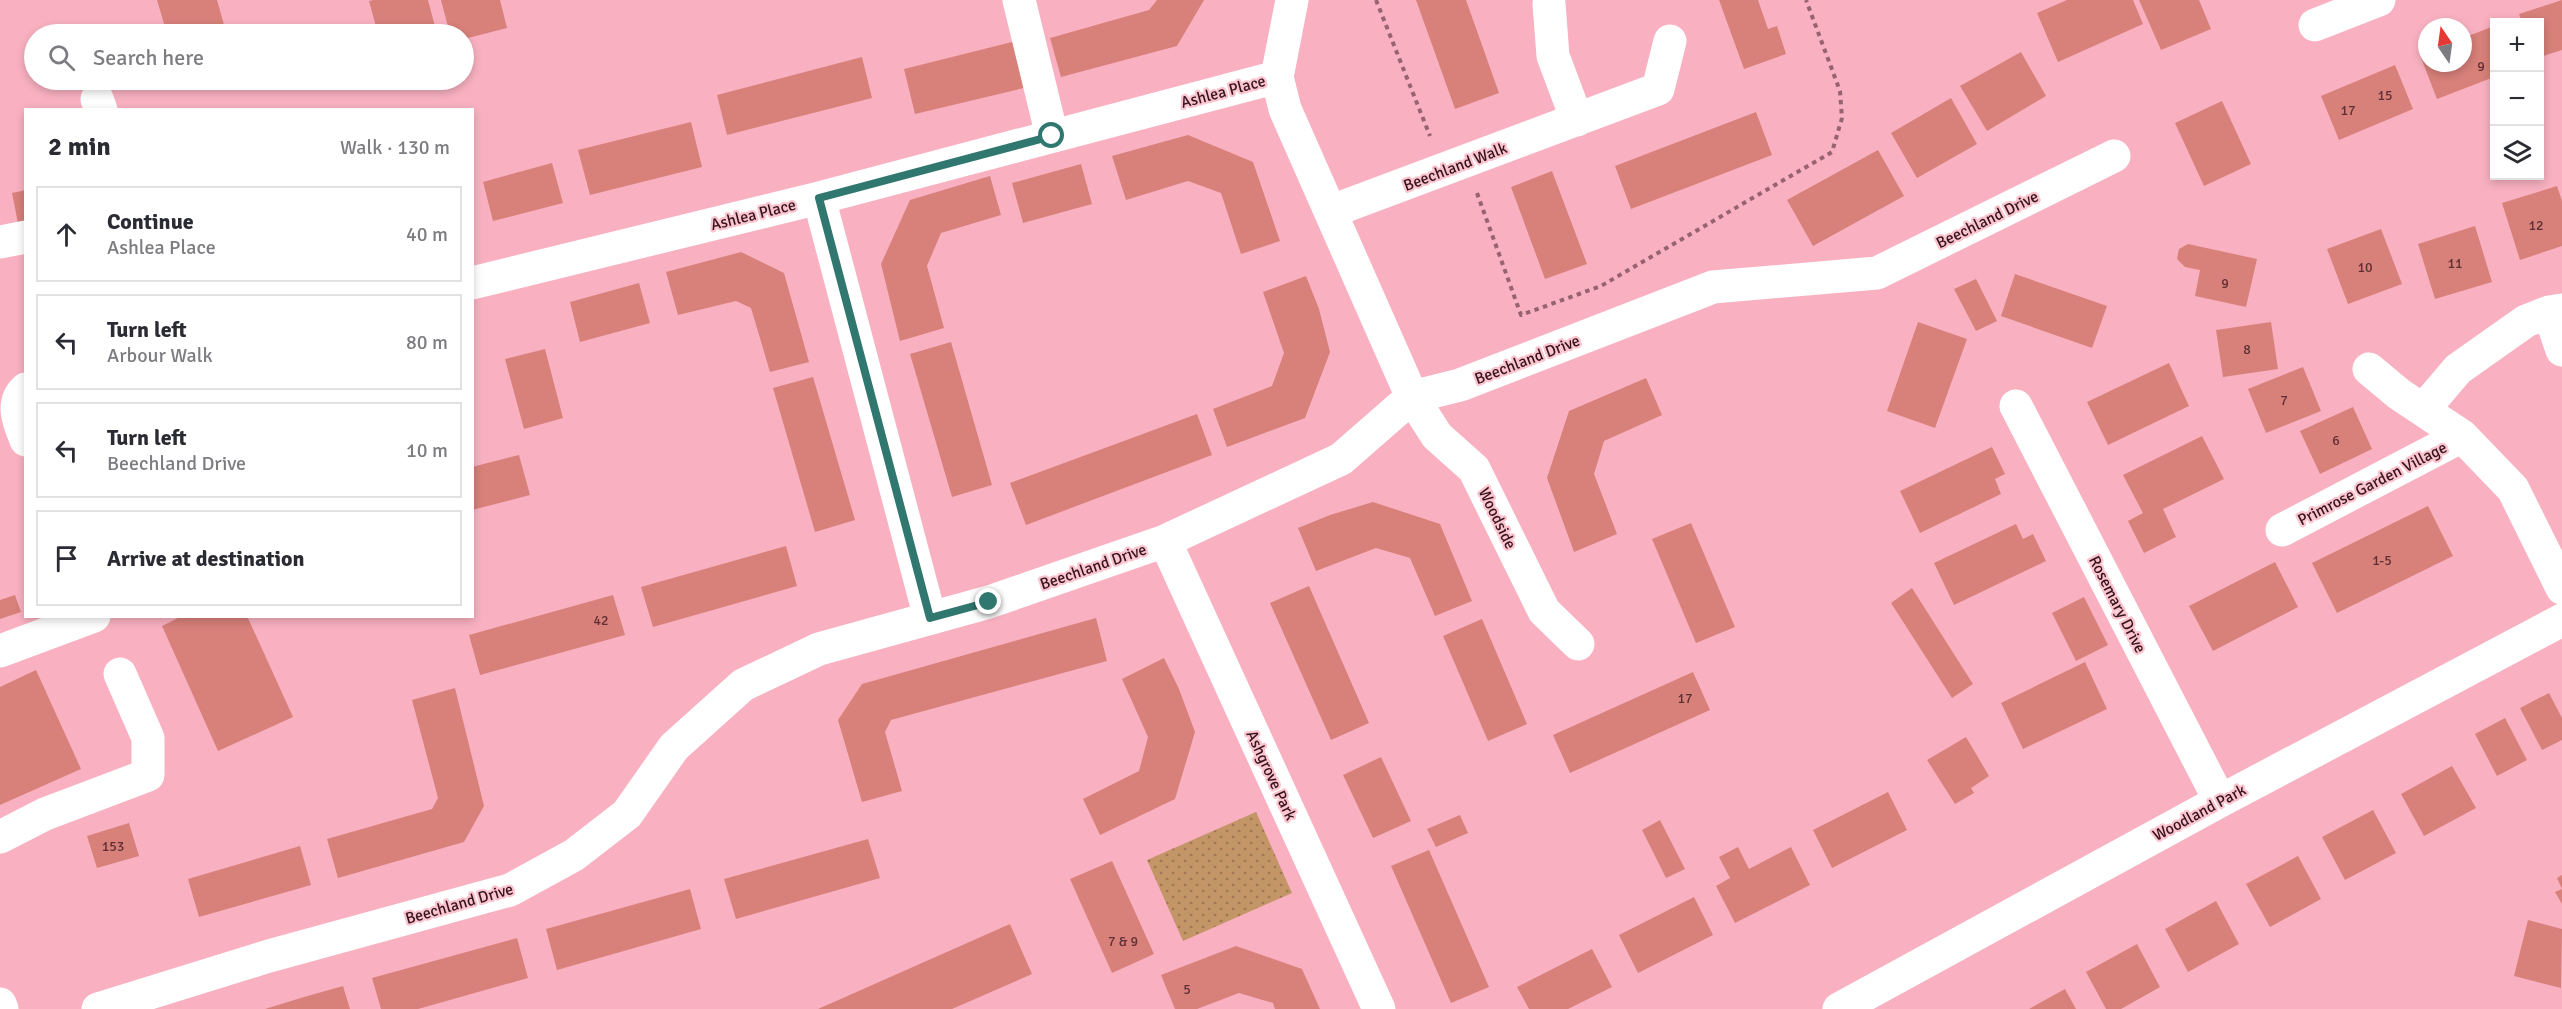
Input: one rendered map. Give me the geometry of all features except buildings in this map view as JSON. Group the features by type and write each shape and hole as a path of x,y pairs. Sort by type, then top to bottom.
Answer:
{"street":[{"path":"1019,0 1052,136"},
{"path":"1276,76 1292,0"},
{"path":"2315,25 2379,0"},
{"path":"1549,4 1553,56 1578,120"},
{"name":"Beechland Walk","path":"1332,211 1658,89 1670,41"},
{"name":"Ashlea Place","path":"474,283 819,198 1276,76"},
{"name":"Woodside","path":"1276,76 1286,109 1412,397 1437,435 1474,469 1544,611 1578,644"},
{"name":"Beechland Drive","path":"98,1009 269,956 510,890 574,855 627,814 674,747 743,685 819,649 989,602 1165,541 1341,459 1412,397 1460,385 1713,286 1877,273 2114,156"},
{"path":"819,198 930,618"},
{"path":"0,242 24,237"},
{"path":"2423,410 2457,369 2526,321 2555,311 2562,350"},
{"name":"Primrose Garden Village","path":"2368,369 2462,436 2513,489 2562,588"},
{"path":"24,391 18,396 16,408 24,434"},
{"name":"Rosemary Drive","path":"2016,406 2220,801"},
{"name":"Primrose Garden Village","path":"2282,530 2462,436"},
{"name":"Ashgrove Park","path":"1165,541 1379,1009"},
{"path":"0,651 88,618"},
{"name":"Woodland Park","path":"1839,1009 2220,801 2562,620"},
{"path":"0,837 45,813 148,775 148,738 120,674"},
{"path":"0,1004 2,1009"}],"path":[{"path":"1376,0 1521,315 1601,286 1832,152 1842,118 1840,91 1806,0"}],"shaded area":[{"path":"1256,812 1292,893 1183,941 1147,860"}],"route":[{"path":"989,602 930,618 819,198 1052,136"}]}
